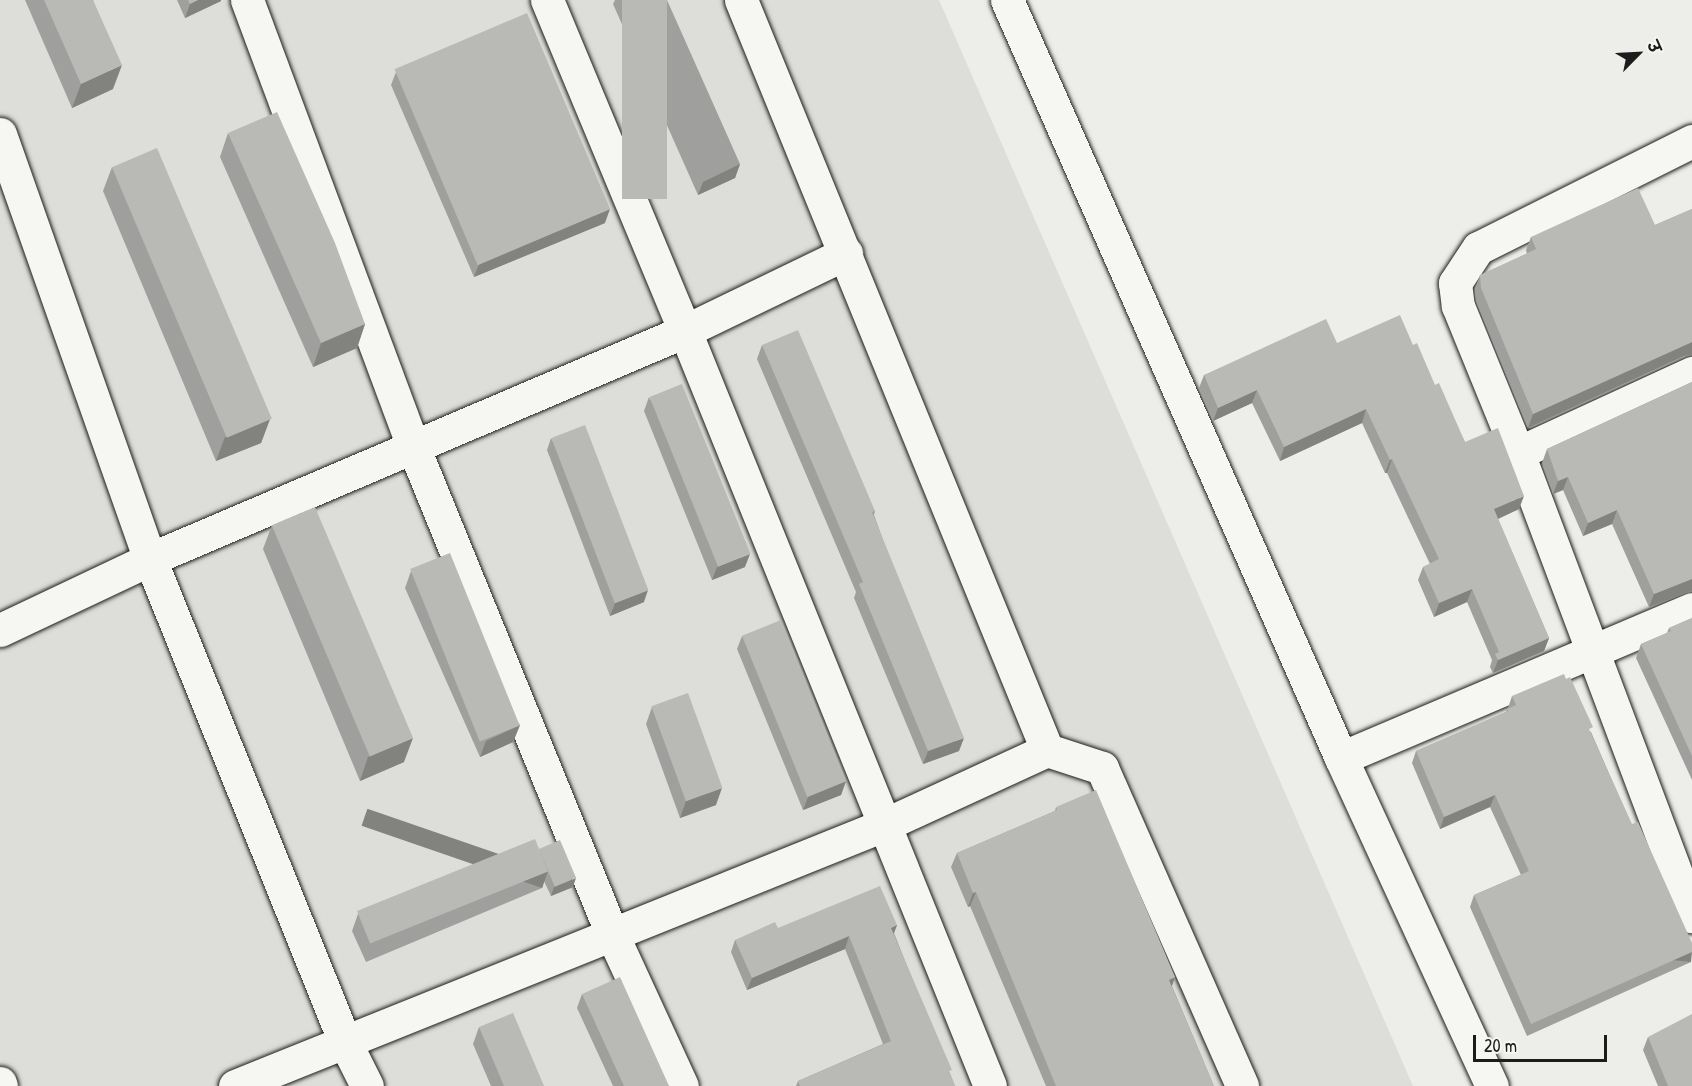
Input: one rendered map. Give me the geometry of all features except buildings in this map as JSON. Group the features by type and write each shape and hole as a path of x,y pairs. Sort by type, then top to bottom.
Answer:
{"street":[{"path":"247,0 413,446 612,934 682,1086"},
{"path":"547,0 685,331 990,1086"},
{"path":"741,0 1047,750"},
{"path":"1007,0 1341,758 1491,1086"},
{"path":"0,134 150,559 344,1040 367,1086"},
{"path":"1692,141 1478,248 1455,283 1458,306 1518,453 1692,916"},
{"path":"0,630 150,559 685,331 846,253"},
{"path":"1518,453 1692,373"},
{"path":"1341,758 1692,609"},
{"path":"235,1086 344,1040 884,825 1047,750 1102,768 1242,1086"}],"shaded area":[{"path":"0,0 939,0 1413,1086 0,1086"}]}
